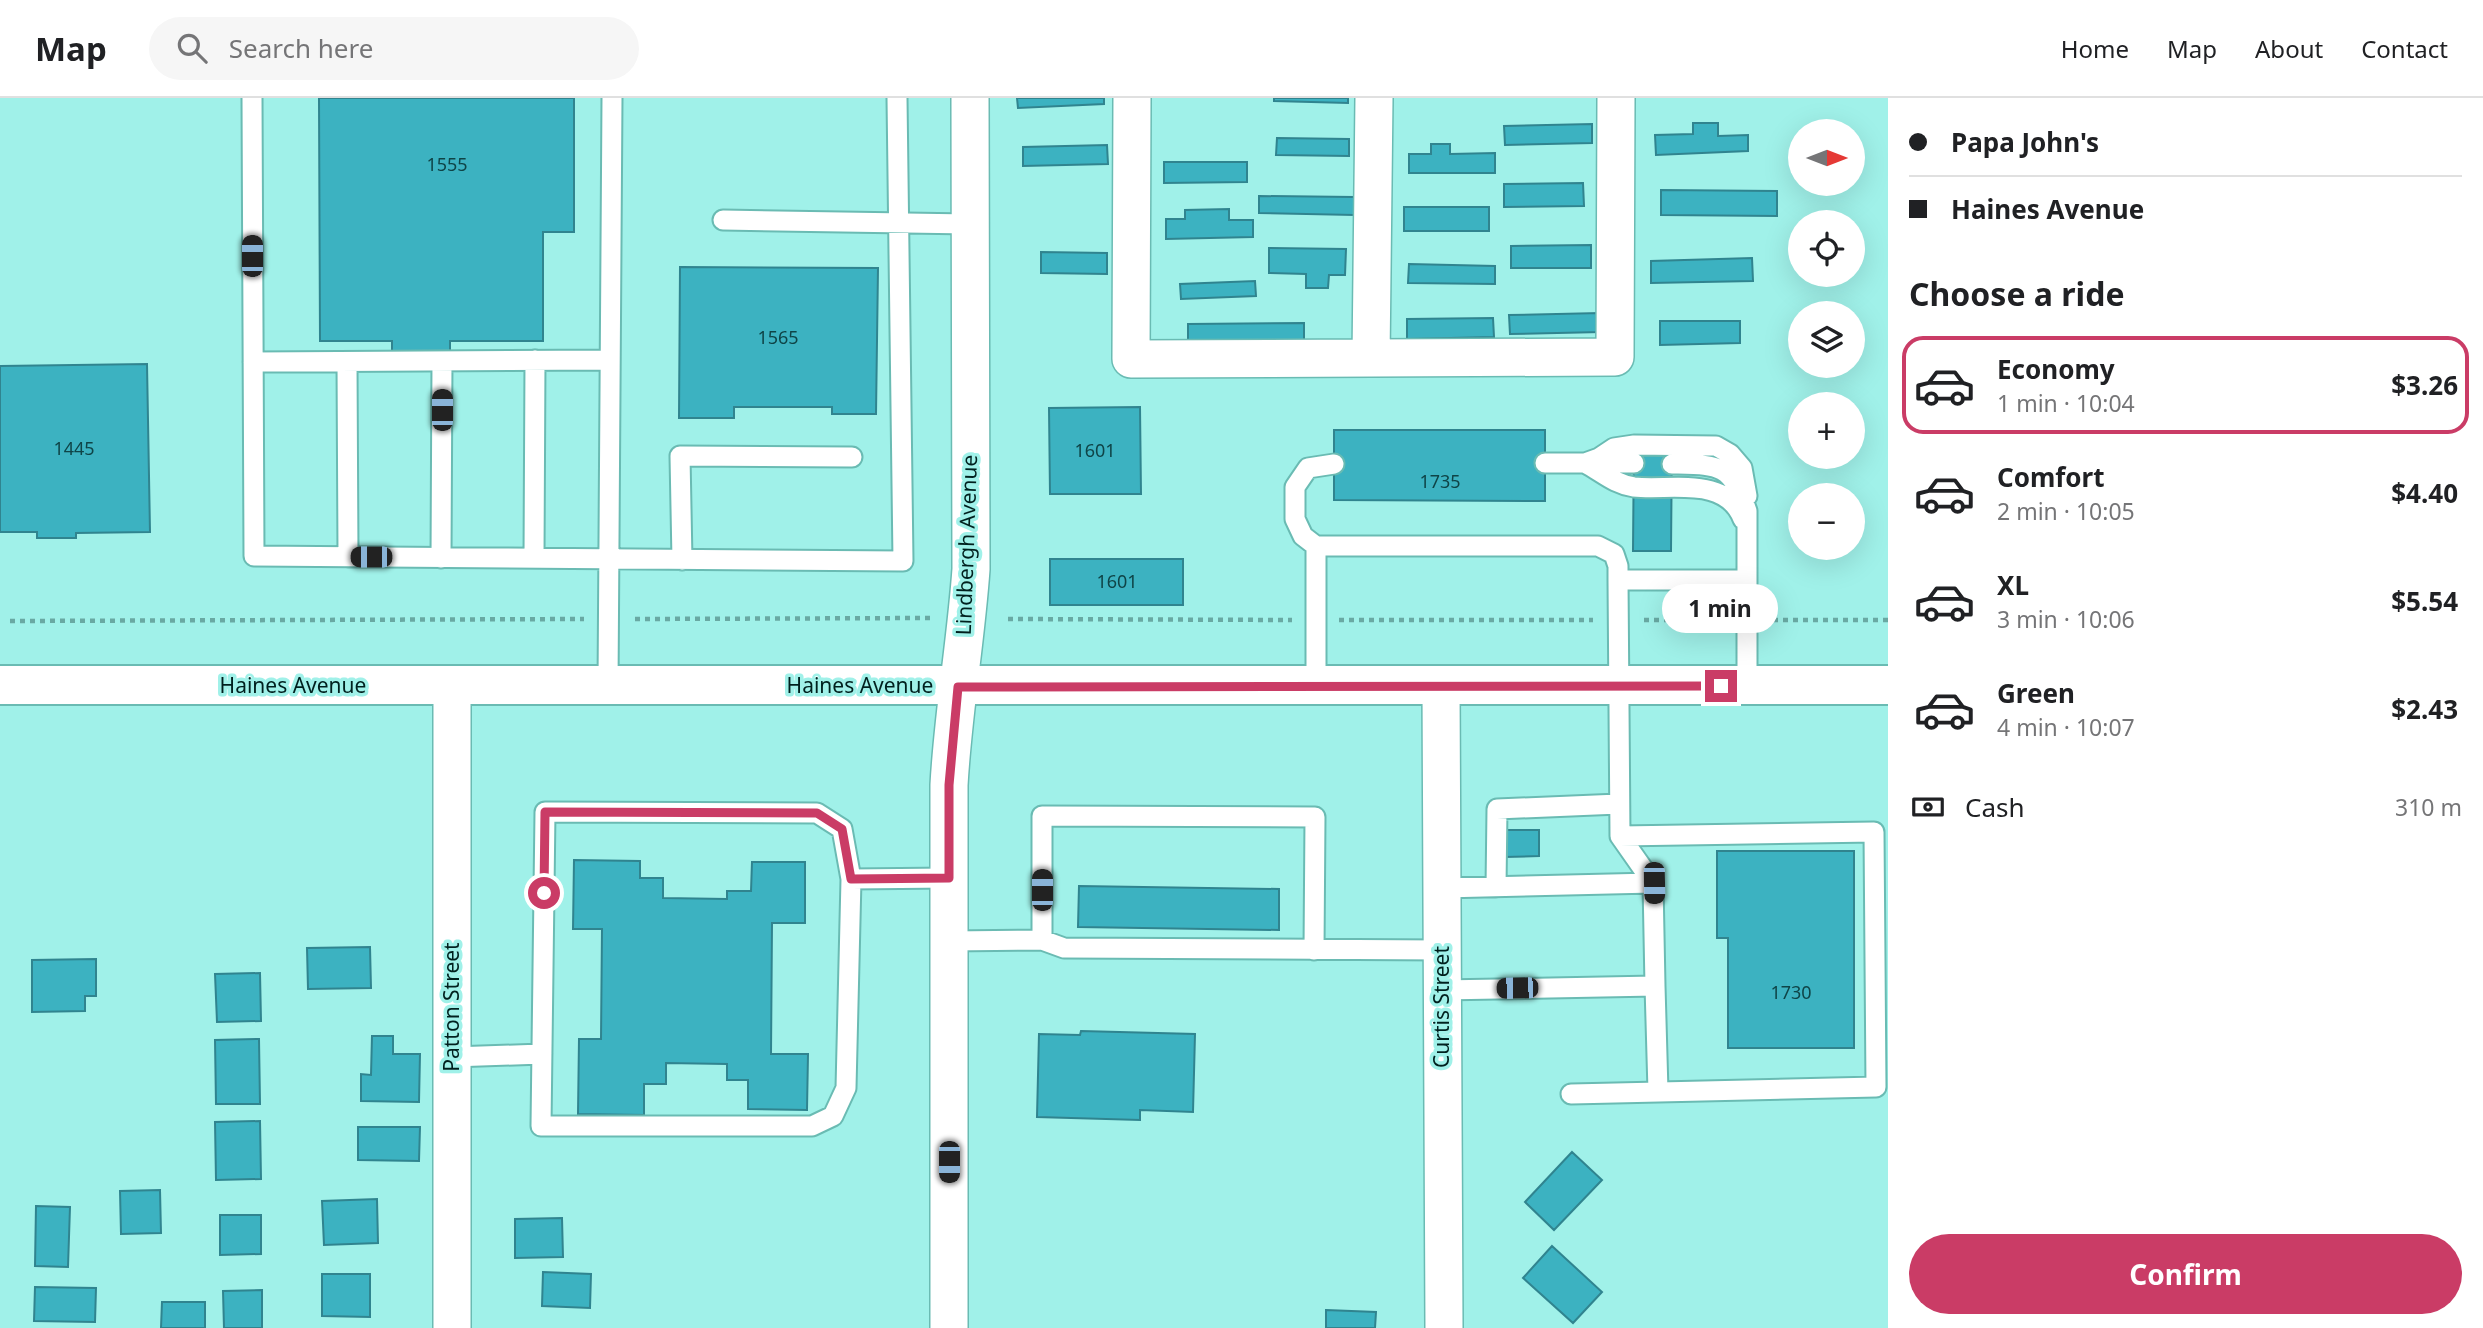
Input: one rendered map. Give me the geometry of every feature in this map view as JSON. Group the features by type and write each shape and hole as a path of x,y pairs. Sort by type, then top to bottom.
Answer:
{"main road":[{"name":"Haines Avenue","path":"0,685 1888,685"}],"street":[{"name":"Lindbergh Avenue","path":"949,1328 949,785 971,569 970,98"},
{"path":"1132,98 1131,359 1615,357 1616,98"},
{"path":"1371,358 1374,98"},
{"name":"Patton Street","path":"452,686 452,1328"},
{"name":"Curtis Street","path":"1441,687 1444,1328"}],"lane":[{"path":"252,98 254,556 903,561 897,98"},
{"path":"608,686 612,98"},
{"path":"723,220 970,223"},
{"path":"534,558 535,360"},
{"path":"253,362 610,360"},
{"path":"441,558 442,361"},
{"path":"347,362 348,557"},
{"path":"1585,463 1599,458 1614,447 1716,446 1730,454 1742,468 1747,520 1747,686"},
{"path":"682,559 680,456 852,457"},
{"path":"1545,463 1634,463"},
{"path":"1585,463 1612,482 1634,486 1706,489 1728,498 1747,520"},
{"path":"1334,464 1308,468 1295,486 1295,519 1303,536 1316,546 1598,546 1614,554 1618,566 1620,836 1654,883 1658,1091"},
{"path":"1672,464 1710,465 1728,472 1741,491 1747,520"},
{"path":"1316,546 1316,687"},
{"path":"1618,580 1747,580"},
{"path":"1496,887 1497,809 1619,804"},
{"path":"545,812 817,813 842,829 851,879 846,1088 833,1116 812,1126 541,1126 545,812"},
{"path":"1042,940 1042,816 1315,817 1314,950"},
{"path":"1571,1094 1882,1088 1881,835 1620,836"},
{"path":"851,879 949,878"},
{"path":"1442,888 1654,883"},
{"path":"949,941 1042,940 1064,948 1442,950"},
{"path":"1442,990 1655,986"},
{"path":"452,1057 542,1054"}],"path":[{"path":"10,621 931,618"},
{"path":"1008,619 1888,620"}],"building":[{"path":"319,98 574,98 574,232 543,232 543,341 450,341 450,351 392,351 392,341 320,341"},
{"path":"1017,98 1104,98 1104,104 1018,108"},
{"path":"1274,98 1348,98 1348,103 1274,101"},
{"path":"1693,123 1718,123 1718,136 1748,135 1748,151 1656,155 1655,135 1693,134"},
{"path":"1592,124 1592,143 1505,145 1504,126"},
{"path":"1277,138 1349,139 1349,156 1276,155"},
{"path":"1431,144 1450,144 1450,154 1495,153 1495,173 1409,173 1409,154 1431,154"},
{"path":"1107,145 1108,164 1023,166 1023,147"},
{"path":"1164,162 1247,162 1247,182 1164,183"},
{"path":"1583,183 1584,206 1504,207 1504,184"},
{"path":"1661,190 1777,191 1777,216 1661,215"},
{"path":"1259,196 1354,197 1354,215 1259,213"},
{"path":"1404,207 1489,207 1489,231 1404,231"},
{"path":"1229,209 1229,220 1253,220 1253,237 1166,239 1166,219 1185,219 1185,210"},
{"path":"1591,245 1591,268 1511,268 1511,246"},
{"path":"1269,248 1346,249 1345,275 1329,275 1328,288 1306,288 1306,274 1269,273"},
{"path":"1041,252 1107,253 1107,274 1041,273"},
{"path":"1752,258 1753,281 1651,283 1651,261"},
{"path":"1409,264 1495,266 1495,284 1408,283"},
{"path":"680,267 878,268 876,414 832,414 832,407 734,407 734,418 679,418"},
{"path":"1255,281 1256,296 1181,299 1180,284"},
{"path":"1600,313 1601,332 1510,334 1509,315"},
{"path":"1493,318 1494,337 1407,339 1407,319"},
{"path":"1660,321 1740,321 1740,343 1660,345"},
{"path":"1304,323 1304,346 1188,347 1188,324"},
{"path":"147,364 150,532 76,533 76,538 37,538 37,532 0,532 0,366"},
{"path":"1140,407 1141,494 1050,494 1049,408"},
{"path":"1334,430 1545,430 1545,501 1334,500"},
{"path":"1634,435 1672,435 1671,551 1633,551"},
{"path":"1050,559 1183,559 1183,605 1050,605"},
{"path":"1505,830 1539,830 1539,856 1505,857"},
{"path":"1717,851 1854,851 1854,1048 1728,1048 1728,938 1717,938"},
{"path":"574,860 640,861 640,878 663,878 663,898 727,899 727,891 751,891 752,862 805,862 805,923 772,923 771,1054 808,1054 807,1110 748,1109 748,1080 727,1080 727,1064 666,1063 666,1084 644,1084 644,1115 578,1114 579,1039 601,1039 602,929 573,929"},
{"path":"1079,886 1279,889 1279,930 1078,927"},
{"path":"370,947 371,988 308,989 307,948"},
{"path":"96,959 96,996 85,996 85,1011 32,1012 32,960"},
{"path":"260,973 261,1021 217,1022 215,974"},
{"path":"1081,1031 1195,1034 1193,1112 1140,1110 1140,1120 1037,1117 1039,1034 1080,1035"},
{"path":"372,1036 393,1036 393,1054 420,1054 419,1102 361,1101 361,1074 371,1075"},
{"path":"259,1039 260,1104 216,1104 215,1040"},
{"path":"260,1121 261,1179 216,1180 215,1122"},
{"path":"358,1127 420,1127 419,1161 358,1160"},
{"path":"1572,1152 1602,1180 1554,1230 1525,1202"},
{"path":"160,1190 161,1233 121,1234 120,1191"},
{"path":"377,1199 378,1243 324,1245 322,1201"},
{"path":"36,1206 70,1207 68,1267 35,1266"},
{"path":"220,1215 261,1215 261,1254 220,1255"},
{"path":"562,1218 563,1257 515,1258 515,1219"},
{"path":"1552,1246 1602,1292 1573,1323 1523,1278"},
{"path":"543,1272 591,1274 590,1308 542,1306"},
{"path":"322,1274 370,1274 370,1317 322,1316"},
{"path":"35,1287 96,1288 95,1322 34,1321"},
{"path":"262,1290 262,1328 224,1328 223,1291"},
{"path":"162,1302 205,1302 205,1328 161,1328"},
{"path":"1326,1310 1376,1312 1375,1328 1326,1328"}],"route":[{"path":"544,893 545,812 817,813 842,829 851,879 949,878 951,737 958,687 1721,686"}]}
